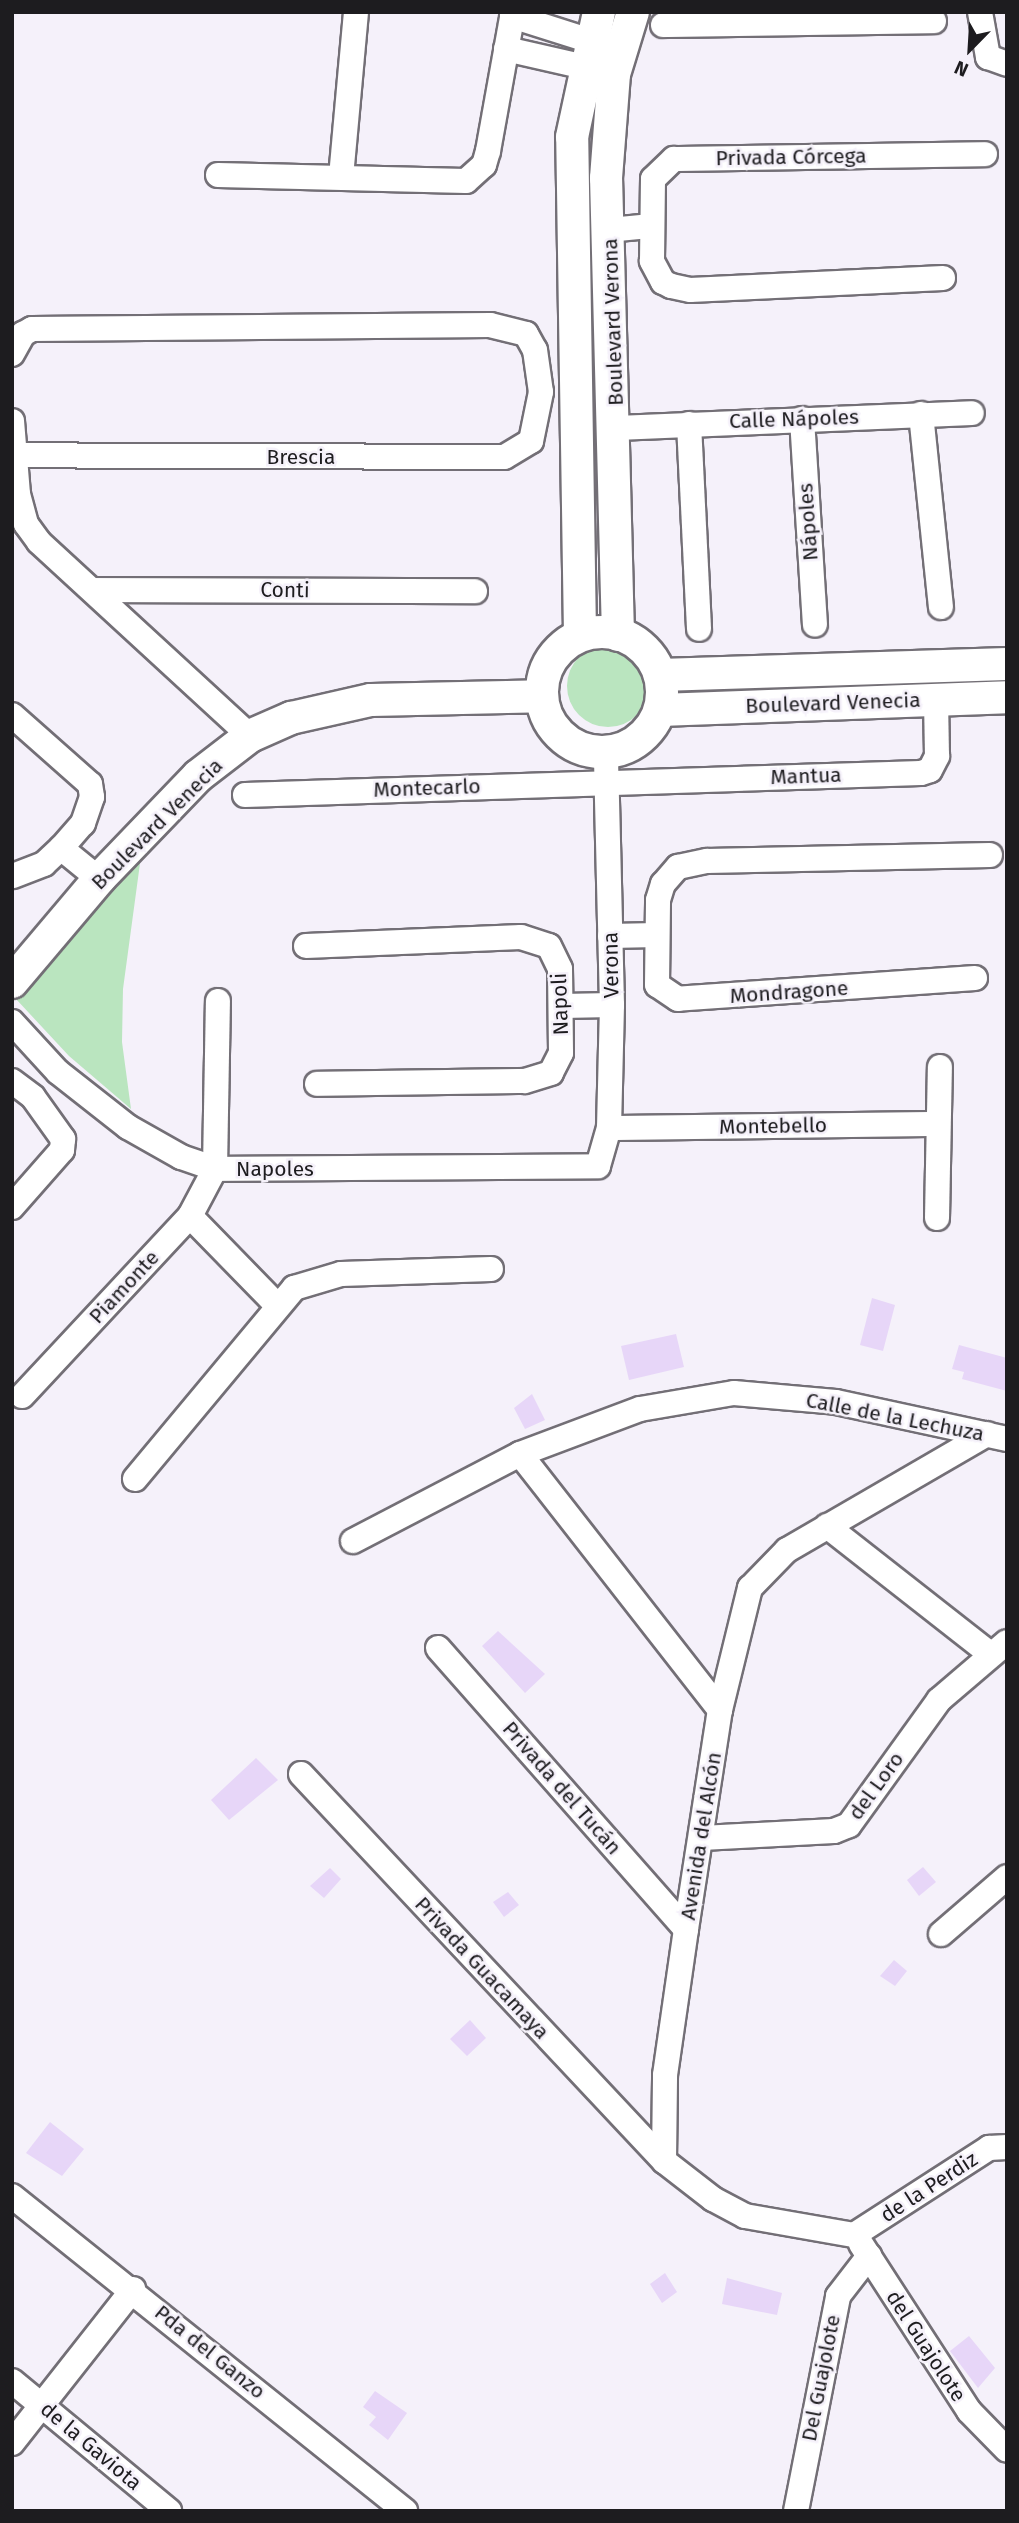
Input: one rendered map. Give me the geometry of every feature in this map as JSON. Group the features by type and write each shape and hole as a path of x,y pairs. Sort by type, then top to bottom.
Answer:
{"street":[{"path":"341,177 356,12"},
{"name":"Boulevard Verona","path":"580,634 572,137 597,49 633,12"},
{"path":"980,12 997,61"},
{"path":"218,175 451,182 474,175 488,151 513,14 597,49"},
{"path":"663,25 837,18 934,21"},
{"path":"506,49 597,49"},
{"name":"Boulevard Verona","path":"597,49 609,230 617,428 618,635"},
{"name":"Privada Córcega","path":"943,278 680,289 656,272 650,226 653,179 674,159 985,154"},
{"path":"609,230 650,226"},
{"name":"Brescia","path":"12,354 23,334 32,329 509,327 526,334 535,350 541,392 531,441 504,457 14,455"},
{"path":"541,392 578,389"},
{"name":"Calle Nápoles","path":"617,428 972,413"},
{"path":"921,414 941,607"},
{"name":"Nápoles","path":"802,419 815,625"},
{"path":"12,421 14,455 26,524 250,736"},
{"path":"689,424 699,629"},
{"name":"Conti","path":"94,590 475,592"},
{"path":"580,634 618,635 643,647 660,675 660,710 648,732 607,767 568,742 554,729 541,696 545,670 558,650 580,634"},
{"name":"Boulevard Venecia","path":"660,675 1007,664"},
{"name":"Boulevard Venecia","path":"12,982 99,879 198,776 250,736 290,718 371,700 541,696"},
{"name":"Boulevard Venecia","path":"660,710 1007,697"},
{"name":"Mantua","path":"607,767 921,774 930,770 937,755 936,699"},
{"path":"12,715 90,784 89,810 61,848 44,864 12,876"},
{"name":"Montecarlo","path":"245,794 607,767"},
{"name":"Verona","path":"589,1170 604,1157 609,1128 611,1005 607,767"},
{"path":"61,848 99,879"},
{"path":"610,936 657,935 663,884 678,867 693,863 990,855"},
{"name":"Mondragone","path":"657,935 657,985 678,999 975,978"},
{"name":"Napoli","path":"306,946 536,939 557,955 562,1006 558,1065 539,1079 317,1084"},
{"path":"215,1169 218,1001"},
{"path":"562,1006 611,1005"},
{"name":"Napoles","path":"12,1022 58,1072 128,1128 181,1157 215,1169 589,1170"},
{"path":"937,1218 940,1067"},
{"path":"33,1097 58,1072"},
{"path":"12,1081 33,1097 59,1131 62,1150 12,1207"},
{"name":"Montebello","path":"609,1128 937,1124"},
{"name":"Piamonte","path":"22,1396 190,1216 215,1169"},
{"path":"190,1216 276,1304"},
{"path":"135,1479 276,1304 314,1278 491,1269"},
{"name":"Calle de la Lechuza","path":"353,1541 520,1454 640,1409 734,1393 836,1402 997,1436"},
{"name":"Avenida del Alcón","path":"664,2161 665,2075 686,1929 720,1710 750,1588 786,1550 997,1436"},
{"path":"520,1454 720,1710"},
{"path":"827,1527 998,1648"},
{"name":"Privada del Tucán","path":"438,1648 686,1929"},
{"name":"del Loro","path":"702,1838 834,1831 849,1825 939,1700 998,1648"},
{"name":"Privada Guacamaya","path":"302,1774 664,2161"},
{"path":"941,1934 1007,1877"},
{"name":"de la Perdiz","path":"854,2235 989,2148 1007,2147"},
{"path":"664,2161 713,2199 745,2216 854,2235"},
{"name":"Pda del Ganzo","path":"12,2196 133,2289 405,2511"},
{"name":"del Guajolote","path":"854,2235 969,2411 1007,2450"},
{"name":"Del Guajolote","path":"796,2511 838,2296 869,2256"},
{"path":"12,2443 133,2289"},
{"name":"de la Gaviota","path":"12,2381 169,2511"}],"green space":[{"path":"608,645 624,648 637,657 646,670 649,686 646,702 637,715 624,724 608,727 592,724 579,715 570,702 567,686 570,670 579,657 592,648"},
{"path":"141,856 123,989 122,1042 131,1109 69,1056 16,999 17,990"}],"building":[{"path":"872,1298 895,1305 883,1351 860,1345"},
{"path":"676,1334 684,1367 629,1380 621,1346"},
{"path":"959,1345 1007,1358 1007,1391 962,1379 964,1372 952,1369"},
{"path":"532,1394 545,1420 525,1429 514,1408"},
{"path":"498,1631 545,1674 525,1693 482,1646"},
{"path":"256,1758 278,1780 229,1820 211,1800"},
{"path":"923,1867 936,1882 919,1896 907,1880"},
{"path":"330,1868 341,1879 324,1898 310,1886"},
{"path":"508,1892 519,1905 504,1917 493,1902"},
{"path":"894,1960 907,1971 895,1986 880,1976"},
{"path":"470,2020 486,2038 467,2056 450,2039"},
{"path":"50,2122 84,2149 62,2176 26,2153"},
{"path":"665,2273 677,2292 662,2303 650,2284"},
{"path":"727,2278 782,2293 777,2315 722,2304"},
{"path":"969,2336 995,2368 978,2388 950,2351"},
{"path":"375,2391 407,2413 388,2440 369,2425 376,2417 363,2407"}]}
